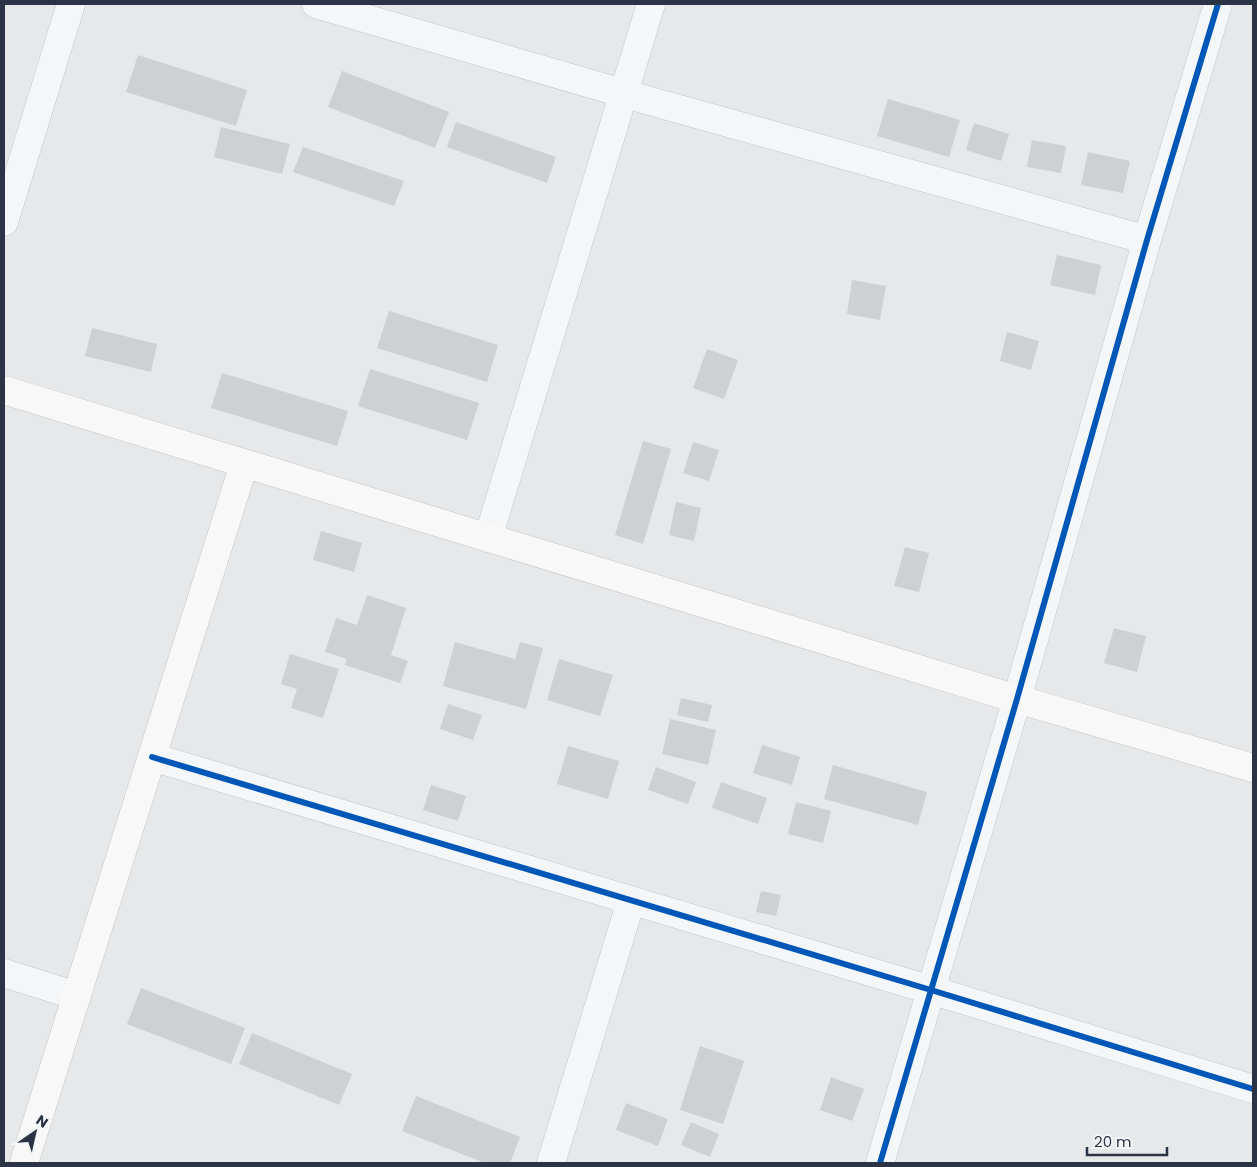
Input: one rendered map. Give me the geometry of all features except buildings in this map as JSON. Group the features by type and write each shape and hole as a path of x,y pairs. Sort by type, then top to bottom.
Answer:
{"main road":[{"path":"4,390 1017,699 1253,768"},
{"path":"24,1163 244,464"}],"street":[{"path":"4,222 71,4"},
{"path":"316,4 624,94 1147,240"},
{"path":"488,538 651,4"},
{"path":"880,1163 1017,699 1147,240 1218,4"},
{"path":"152,757 931,990 1253,1089"},
{"path":"551,1163 631,901"},
{"path":"4,973 77,996"}],"cycle path":[{"path":"880,1163 1017,699 1147,240 1218,4"},
{"path":"152,757 931,990 1253,1089"}]}
